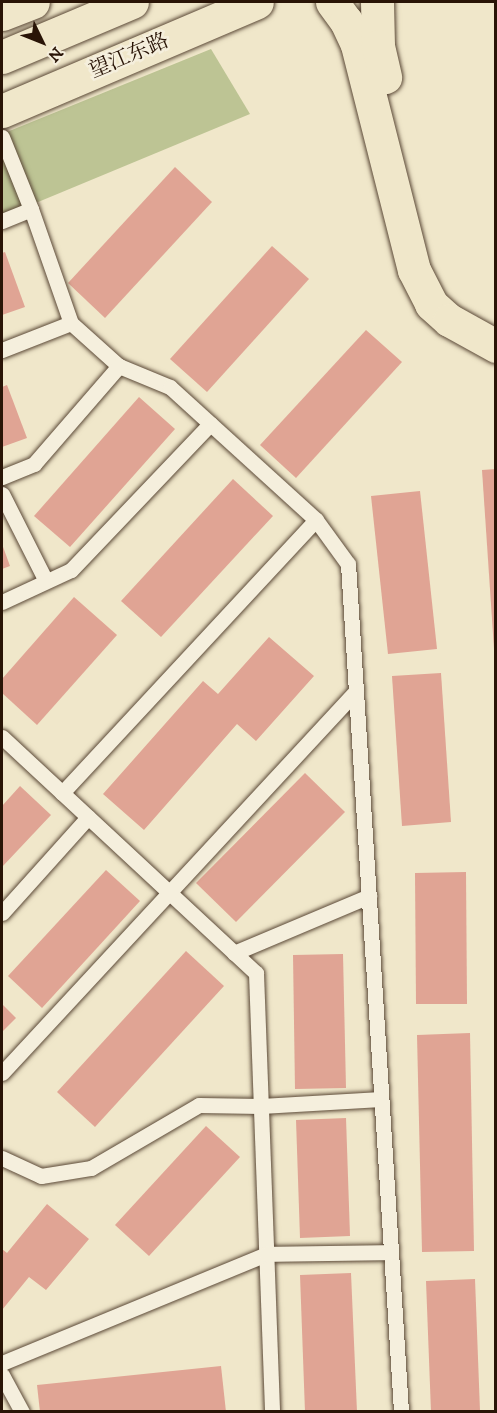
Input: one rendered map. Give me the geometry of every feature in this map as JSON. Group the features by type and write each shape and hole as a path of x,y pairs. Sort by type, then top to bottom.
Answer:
{"main road":[{"path":"2,14 33,2"},
{"path":"2,57 132,2"},
{"name":"望江东路","path":"2,111 257,2"},
{"path":"332,2 346,21 357,45 414,270 431,304 468,333 495,346"},
{"path":"377,2 378,46 425,260 436,282 452,303 495,330"}],"lane":[{"path":"2,137 31,209 70,323 119,366 170,387 316,520 348,564 401,1412"},
{"path":"2,221 31,209"},
{"path":"2,350 70,323"},
{"path":"2,477 34,465 119,366"},
{"path":"2,602 71,570 210,424"},
{"path":"2,494 46,581"},
{"path":"62,793 316,520"},
{"path":"2,1073 356,692"},
{"path":"3,742 62,793 256,973 272,1412"},
{"path":"2,913 88,817"},
{"path":"234,952 369,896"},
{"path":"2,1158 41,1176 91,1168 199,1105 261,1106 381,1099"},
{"path":"2,1363 266,1254 391,1252"},
{"path":"2,1375 22,1412"}],"green space":[{"path":"211,49 250,114 2,217 2,134"}],"building":[{"path":"175,167 212,202 105,318 68,283"},
{"path":"272,246 309,279 207,392 170,359"},
{"path":"5,252 25,307 2,315 2,253"},
{"path":"366,330 402,362 296,478 260,445"},
{"path":"7,385 27,438 2,447 2,387"},
{"path":"139,397 175,429 70,547 34,516"},
{"path":"496,469 496,649 494,649 482,470"},
{"path":"233,479 273,516 161,637 121,601"},
{"path":"420,491 437,649 388,654 371,496"},
{"path":"2,544 10,566 2,569"},
{"path":"74,597 117,635 37,725 2,693 2,679"},
{"path":"269,637 314,676 256,741 237,724 144,830 103,794 203,681 218,694"},
{"path":"441,673 451,822 402,826 392,676"},
{"path":"305,773 345,812 236,922 196,883"},
{"path":"20,786 51,815 2,867 2,806"},
{"path":"106,870 140,901 42,1008 8,976"},
{"path":"466,872 467,1004 416,1004 415,873"},
{"path":"186,951 224,986 95,1127 57,1092"},
{"path":"343,954 346,1088 295,1089 293,955"},
{"path":"2,1004 16,1018 2,1032"},
{"path":"470,1033 474,1251 422,1252 417,1035"},
{"path":"346,1118 350,1236 300,1238 296,1120"},
{"path":"206,1126 240,1157 149,1256 115,1225"},
{"path":"47,1204 89,1239 46,1290 29,1277 2,1310 2,1249 7,1253"},
{"path":"351,1273 357,1412 305,1412 300,1275"},
{"path":"475,1279 480,1411 431,1412 426,1281"},
{"path":"221,1366 226,1412 40,1412 37,1385"}]}
